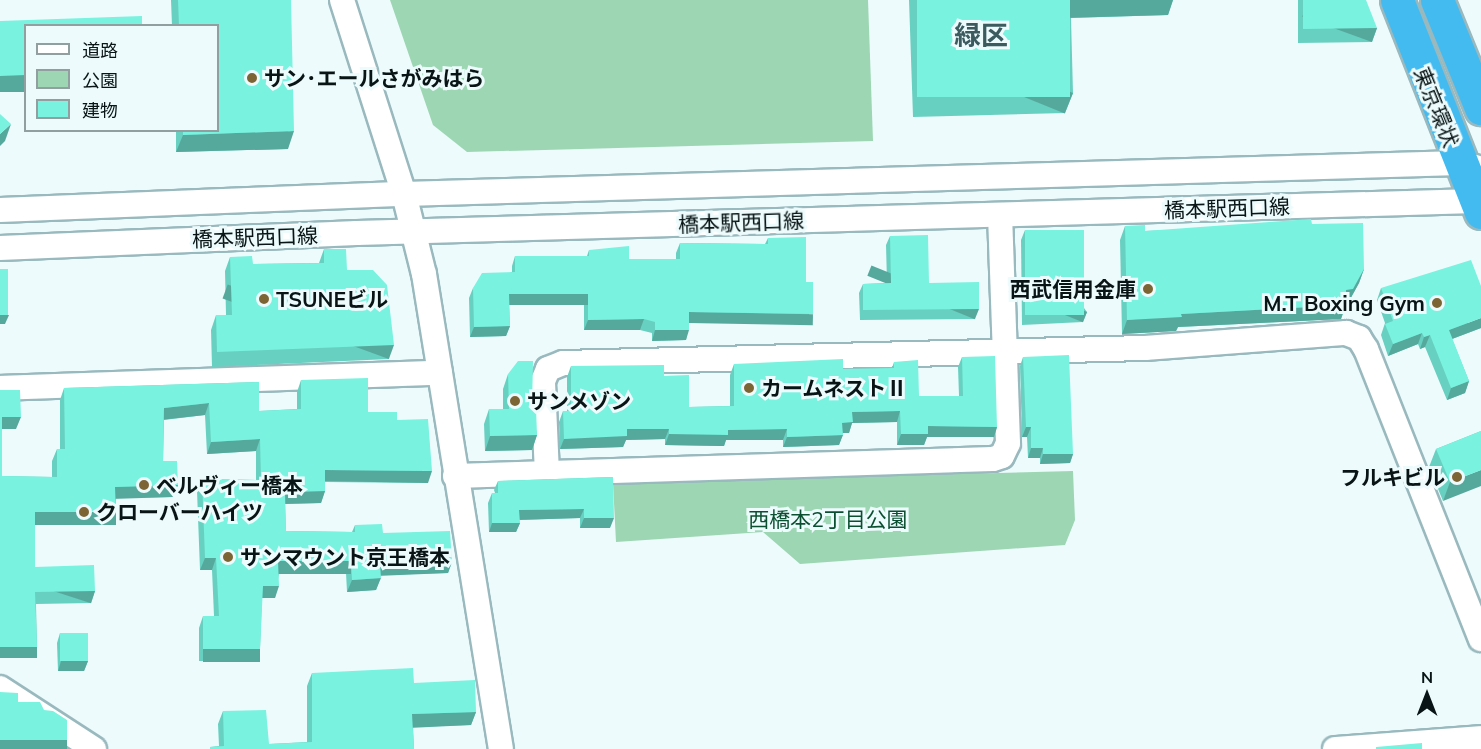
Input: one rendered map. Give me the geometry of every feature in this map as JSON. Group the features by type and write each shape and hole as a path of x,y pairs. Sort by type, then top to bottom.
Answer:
{"highway":[{"name":"東京環状","path":"1397,0 1471,166 1479,204"},
{"name":"東京環状","path":"1437,0 1481,108"}],"street":[{"path":"342,0 404,194 413,232 440,373 501,749"},
{"name":"橋本駅西口線","path":"0,210 404,194 1162,172 1471,166"},
{"name":"橋本駅西口線","path":"0,248 413,232 1479,204"},
{"path":"455,476 993,459 1002,456 1008,443 1000,215"},
{"path":"547,474 543,381 553,365 1005,350 1145,348 1347,333 1359,338 1481,639"},
{"path":"0,388 440,373"},
{"path":"0,688 94,749"},
{"path":"1335,749 1481,738"}],"green space":[{"path":"390,0 868,0 873,141 467,152 433,125"},
{"name":"西橋本2丁目公園","path":"1073,471 1075,520 1065,545 800,564 763,532 616,542 613,483"}],"building":[{"name":"サン･エールさがみはら","path":"178,0 291,0 294,131 183,135 183,132 219,132 219,24 179,24"},
{"path":"917,0 1070,0 1070,97 917,97"},
{"path":"1303,0 1366,0 1377,28 1303,29"},
{"path":"142,16 142,24 24,24 24,75 0,76 0,21"},
{"path":"0,114 11,124 0,134"},
{"path":"1311,219 1312,224 1363,223 1364,269 1353,289 1346,290 1346,305 1181,314 1182,317 1127,320 1125,226 1145,225 1145,231"},
{"path":"1025,230 1084,230 1084,315 1025,315"},
{"path":"928,235 929,283 979,282 979,309 863,310 863,284 891,283 890,236"},
{"path":"806,237 806,282 813,282 813,314 689,312 689,330 655,330 655,322 644,319 588,320 588,294 509,294 510,326 474,327 473,288 482,273 515,272 515,256 589,256 589,250 629,246 629,259 680,259 680,243 768,244 768,238"},
{"path":"324,249 346,249 347,270 373,270 387,285 394,345 217,352 216,315 232,315 230,257 252,256 253,264 324,263"},
{"path":"1471,260 1481,286 1481,318 1449,330 1469,381 1451,388 1430,335 1424,337 1422,333 1393,344 1385,324 1393,321 1381,288"},
{"path":"0,269 8,269 8,315 0,315"},
{"path":"1069,355 1073,454 1043,454 1043,448 1031,448 1031,427 1026,427 1023,357"},
{"path":"995,356 997,427 928,426 928,434 901,434 900,411 852,412 853,422 842,423 843,435 787,437 787,429 728,430 728,435 669,434 669,429 627,429 627,436 564,439 563,411 571,411 571,366 664,365 664,376 689,375 689,407 734,406 734,364 843,359 843,369 894,368 894,362 918,360 919,396 963,396 962,357"},
{"path":"518,361 533,361 532,408 536,408 537,435 490,436 489,409 509,409 508,374"},
{"path":"368,378 368,412 397,412 397,420 428,419 432,471 325,470 325,491 285,492 286,531 355,532 355,525 382,524 383,533 450,531 452,562 380,564 381,578 352,580 351,561 278,561 279,586 263,586 260,649 203,649 203,616 219,616 216,558 205,558 202,479 261,480 260,439 211,442 209,403 164,408 163,461 177,461 178,485 115,487 116,512 35,512 35,567 94,565 95,591 35,592 37,647 0,647 0,390 20,390 21,417 2,417 2,476 57,477 57,449 65,449 64,388 259,382 259,411 301,409 301,380"},
{"path":"1481,431 1481,470 1450,482 1436,449"},
{"path":"613,477 614,518 584,518 584,509 519,510 520,523 492,523 492,493 498,493 498,481"},
{"path":"60,633 88,633 88,661 60,661"},
{"path":"413,668 414,683 475,680 476,712 412,714 414,749 210,749 210,747 224,746 223,711 266,710 269,744 312,742 312,673"},
{"path":"0,692 18,693 18,702 40,702 44,710 53,711 67,720 67,740 0,740"},
{"path":"1422,743 1422,749 1376,749 1376,747"}],"place":[{"name":"サン･エールさがみはら","path":"252,78"},
{"name":"西武信用金庫","path":"1148,289"},
{"name":"TSUNEビル","path":"264,299"},
{"name":"M.T Boxing Gym","path":"1437,303"},
{"name":"カームネストⅡ","path":"749,388"},
{"name":"サンメゾン","path":"515,401"},
{"name":"フルキビル","path":"1457,477"},
{"name":"ベルヴィー橋本","path":"144,485"},
{"name":"クローバーハイツ","path":"84,512"},
{"name":"サンマウント京王橋本","path":"228,557"}],"district":[{"name":"緑区","path":"981,36"}]}
